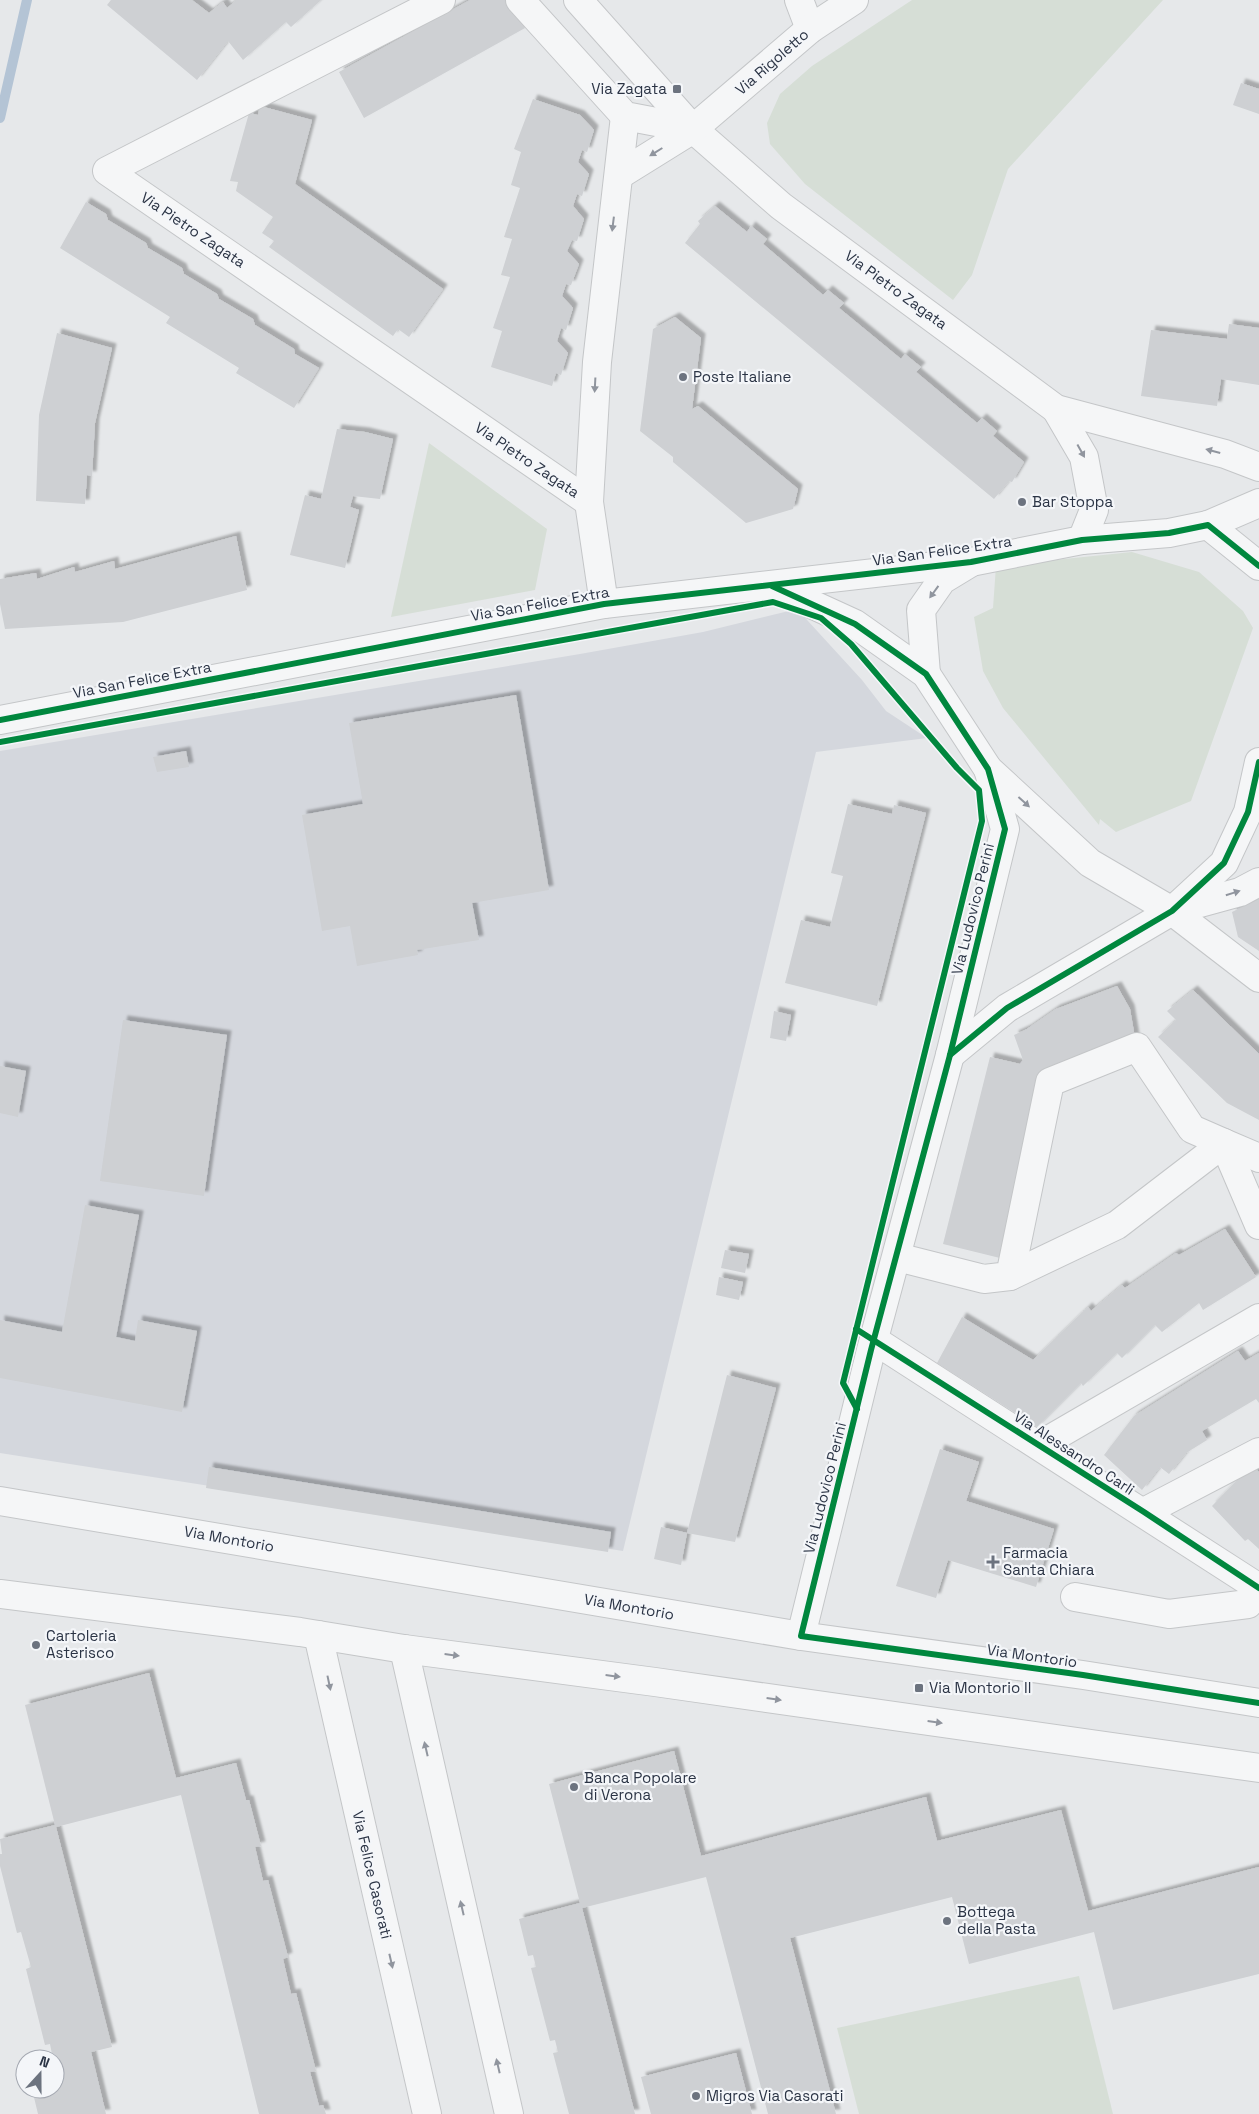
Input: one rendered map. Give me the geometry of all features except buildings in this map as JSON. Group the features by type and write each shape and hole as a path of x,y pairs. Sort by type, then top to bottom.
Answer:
{"street":[{"name":"Via Pietro Zagata","path":"441,0 107,171 589,502"},
{"path":"520,0 625,116 693,129"},
{"name":"Via Pietro Zagata","path":"578,0 693,129 781,206 1056,409 1225,454 1259,467"},
{"path":"799,0 810,29"},
{"name":"Via Rigoletto","path":"693,129 810,29 854,0"},
{"name":"Via Pietro Zagata","path":"604,604 589,502 597,362 625,116"},
{"path":"619,175 693,129"},
{"name":"Via Pietro Zagata","path":"1056,409 1084,456 1094,510 1082,540"},
{"name":"Via San Felice Extra","path":"0,720 604,604 972,562 1082,540 1169,533 1208,525 1259,503"},
{"path":"1208,525 1259,566"},
{"path":"926,674 921,610 942,580 972,562"},
{"path":"772,586 855,624 926,674 988,769 1090,863 1172,911 1259,978"},
{"path":"950,1055 1007,1008 1172,911 1224,863 1248,812 1259,762"},
{"name":"Via Ludovico Perini","path":"801,1636 874,1340 950,1055 1005,829 988,769"},
{"path":"1172,911 1240,892 1259,882"},
{"path":"1010,1276 1050,1082 1137,1047 1192,1128 1259,1158"},
{"path":"897,1257 984,1280 1010,1276 1117,1225 1224,1143"},
{"path":"1224,1143 1259,1225"},
{"name":"Via Alessandro Carli","path":"1040,1445 1259,1318"},
{"name":"Via Alessandro Carli","path":"874,1340 1040,1445 1259,1588"},
{"name":"Via Alessandro Carli","path":"1144,1512 1259,1452"},
{"name":"Via Montorio","path":"0,1500 801,1636 1083,1675 1259,1703"},
{"path":"1075,1597 1169,1614 1248,1604 1259,1588"},
{"path":"0,1594 318,1635 404,1649 655,1682 1259,1768"},
{"name":"Via Felice Casorati","path":"318,1635 427,2114"},
{"path":"404,1649 509,2114"}],"shaded area":[{"path":"912,0 1163,0 1008,169 972,275 953,300 805,184 770,144 767,123 780,94 812,66"},
{"path":"429,443 547,529 535,590 391,617"},
{"path":"1132,552 1199,572 1243,611 1253,628 1191,801 1116,832 1100,819 1099,825 1003,708 983,671 974,617 993,608 996,566"},
{"path":"797,609 862,680 886,711 927,738 816,752 623,1551 0,1453 0,751 580,654 703,632"},
{"path":"1079,1976 1113,2114 859,2114 837,2028"}],"waterway":[{"path":"0,118 27,0"}],"cycle path":[{"path":"0,720 604,604 971,562 1082,540 1169,533 1208,525 1259,566"},
{"path":"772,586 855,624 926,674 988,769 1005,829 950,1055 871,1350 801,1636 1083,1675 1259,1703"},
{"path":"0,742 773,602 821,618 851,644 957,768 979,790 982,821 843,1383 857,1409"},
{"path":"950,1055 1007,1008 1172,911 1224,863 1248,812 1259,762"},
{"path":"856,1329 1144,1512 1259,1588"}],"place":[{"name":"Via Zagata","path":"677,89"},
{"name":"Poste Italiane","path":"683,377"},
{"name":"Bar Stoppa","path":"1022,502"},
{"name":"Farmacia Santa Chiara","path":"993,1562"},
{"name":"Cartoleria Asterisco","path":"36,1645"},
{"name":"Via Montorio II","path":"919,1688"},
{"name":"Banca Popolare di Verona","path":"574,1787"},
{"name":"Bottega della Pasta","path":"947,1921"},
{"name":"Migros Via Casorati","path":"696,2096"}]}
